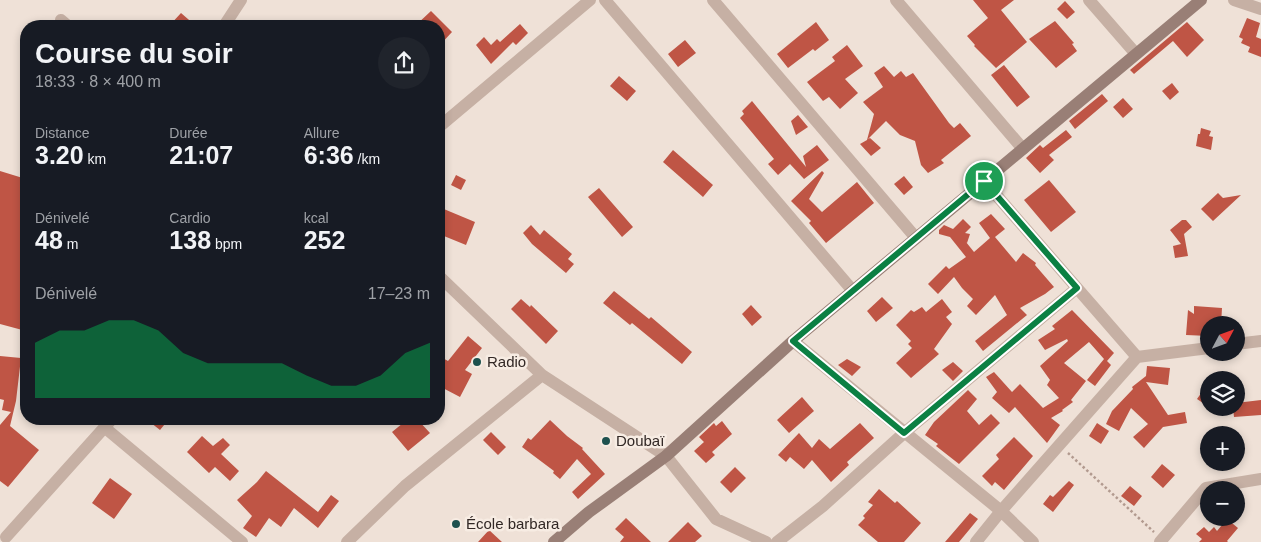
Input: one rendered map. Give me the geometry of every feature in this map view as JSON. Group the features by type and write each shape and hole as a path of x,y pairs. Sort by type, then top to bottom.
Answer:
{"street":[{"path":"228,20 241,0"},
{"path":"445,122 590,0"},
{"path":"605,0 853,291"},
{"path":"713,0 916,238"},
{"path":"896,0 1023,149"},
{"path":"1089,0 1136,54"},
{"path":"554,542 589,512 666,456 793,341 1201,0"},
{"path":"1234,0 1261,9"},
{"path":"984,181 1136,357"},
{"path":"445,282 542,374 666,456 716,519 766,542"},
{"path":"777,542 824,506 904,433 1077,288"},
{"path":"793,341 1000,511 1033,542"},
{"path":"1245,343 1261,341"},
{"path":"976,542 1000,511 1136,357 1200,349"},
{"path":"347,542 405,486 542,374"},
{"path":"6,537 106,425"},
{"path":"110,425 242,542"},
{"path":"1161,541 1206,488 1261,479"}],"path":[{"path":"1059,446 1161,541"}],"building":[{"path":"973,0 1014,0 1001,10 1027,42 996,68 974,46 967,36 988,18"},
{"path":"1065,1 1075,12 1067,19 1057,9"},
{"path":"431,11 440,20 421,20"},
{"path":"181,13 189,20 175,20"},
{"path":"1247,18 1260,23 1256,37 1261,39 1261,57 1248,52 1250,47 1241,43 1243,39 1239,37"},
{"path":"1055,21 1074,43 1072,44 1077,51 1056,68 1029,39"},
{"path":"816,22 829,40 815,51 813,49 788,68 777,54"},
{"path":"1187,22 1204,40 1187,57 1173,41 1134,74 1130,70"},
{"path":"520,24 528,33 516,45 513,42 491,64 476,45 484,37 491,45 497,39 500,42"},
{"path":"445,25 452,32 445,40"},
{"path":"685,40 696,53 678,67 668,54"},
{"path":"847,45 863,66 845,79 858,93 840,109 829,97 823,101 807,82 835,61 832,57"},
{"path":"1004,65 1030,97 1017,107 991,75"},
{"path":"884,66 894,77 901,71 906,77 913,73 949,123 954,128 960,123 971,136 941,160 944,163 928,173 921,165 915,141 900,135 886,121 868,139 870,138 881,148 871,156 860,144 867,140 874,114 863,102 883,87 874,73"},
{"path":"619,76 636,91 627,101 610,86"},
{"path":"1172,83 1179,92 1170,100 1162,91"},
{"path":"1102,94 1108,101 1075,129 1069,121"},
{"path":"1123,98 1133,109 1123,118 1113,107"},
{"path":"752,101 806,167 803,156 817,145 829,160 804,179 790,164 778,175 768,164 774,159 740,118 744,114 742,111"},
{"path":"798,115 808,127 796,135 791,121"},
{"path":"1201,128 1211,131 1209,136 1213,137 1211,150 1196,146"},
{"path":"1066,130 1072,137 1049,155 1054,160 1040,173 1026,158 1040,145 1043,148"},
{"path":"673,150 713,185 703,197 663,162"},
{"path":"0,171 20,177 20,329 0,324"},
{"path":"822,171 824,173 809,199 822,212 857,182 874,203 826,243 809,223 811,221 791,201"},
{"path":"456,175 466,180 461,190 451,185"},
{"path":"904,176 913,187 904,195 894,184"},
{"path":"1049,180 1076,212 1051,232 1024,200"},
{"path":"599,188 633,227 622,237 588,197"},
{"path":"1218,193 1223,198 1241,195 1213,221 1201,209"},
{"path":"445,210 475,222 466,245 445,236"},
{"path":"991,214 1005,229 995,237 1016,262 1023,253 1036,263 1035,265 1054,287 1020,308 1027,315 983,351 975,341 1007,315 995,295 976,315 967,306 973,299 954,277 938,294 928,284 946,266 949,269 966,257 950,237 939,234 939,230 944,225 953,229 963,219 971,227 965,233 970,234 966,242 974,252 990,238 979,223"},
{"path":"1182,220 1186,220 1192,227 1184,234 1188,256 1175,258 1173,246 1181,244 1170,230"},
{"path":"531,225 540,235 544,230 572,254 568,259 574,264 566,273 532,244 523,233"},
{"path":"614,291 649,319 651,317 692,352 682,364 632,323 630,325 603,303"},
{"path":"882,297 893,308 876,322 867,311"},
{"path":"521,299 530,307 531,305 558,331 546,344 511,309"},
{"path":"942,299 952,312 946,317 952,324 934,349 939,354 911,378 896,363 912,348 908,344 911,341 896,325 911,310 914,312 922,307 926,312"},
{"path":"751,305 762,317 752,326 742,314"},
{"path":"1194,306 1222,308 1222,316 1200,316 1200,336 1186,335 1188,310 1194,314"},
{"path":"1072,310 1114,353 1107,361 1111,365 1095,386 1087,380 1104,359 1089,342 1064,363 1086,381 1071,400 1073,402 1051,418 1060,425 1047,443 1015,407 1009,413 992,398 997,392 986,377 994,372 1012,392 1020,384 1043,408 1059,398 1047,385 1050,380 1040,366 1068,341 1067,339 1045,350 1038,340 1055,329 1052,326"},
{"path":"468,336 482,348 465,370 472,374 460,397 445,389 445,359 448,361"},
{"path":"0,356 20,358 16,401 10,426 39,450 8,487 0,481 0,425 11,412 2,410 4,400 0,399"},
{"path":"847,359 861,367 852,376 838,365"},
{"path":"953,362 963,371 953,381 942,370"},
{"path":"1147,366 1170,368 1168,385 1146,382 1168,415 1185,412 1187,423 1163,427 1144,448 1133,437 1148,424 1131,408 1119,431 1106,424 1112,411 1133,389 1132,387 1146,376"},
{"path":"968,390 977,399 967,411 979,425 991,414 1000,423 959,464 936,446 938,444 925,435 934,422"},
{"path":"802,397 814,411 789,433 777,420"},
{"path":"1261,400 1261,415 1234,417 1245,416 1245,402"},
{"path":"550,420 583,448 605,474 578,499 572,492 591,474 577,459 560,479 553,473 554,471 522,447 528,438 531,440"},
{"path":"722,421 732,434 712,452 715,455 706,463 694,451 704,442 699,437 714,423 716,426"},
{"path":"860,423 874,438 847,462 849,465 831,482 812,460 804,469 790,457 786,462 778,455 799,433 812,448 819,439 830,449"},
{"path":"1097,423 1109,431 1101,444 1089,436"},
{"path":"154,425 164,425 160,430"},
{"path":"401,425 423,425 430,433 408,451 392,432"},
{"path":"491,432 506,447 498,455 483,440"},
{"path":"202,436 213,446 223,438 230,445 221,454 239,471 230,481 215,467 209,473 187,452"},
{"path":"1014,437 1033,456 1004,490 995,482 992,486 982,476 999,459 996,455"},
{"path":"1162,464 1175,475 1163,488 1151,477"},
{"path":"735,467 746,478 731,493 720,482"},
{"path":"266,471 318,512 331,495 339,501 318,528 294,508 281,527 269,518 256,537 243,528 252,516 237,500"},
{"path":"110,478 132,494 114,519 92,503"},
{"path":"1069,481 1074,485 1053,512 1043,504 1050,495 1053,497"},
{"path":"1130,486 1142,496 1134,506 1121,496"},
{"path":"879,489 895,503 897,501 921,523 904,542 878,542 858,525 873,505 868,502"},
{"path":"970,513 978,519 959,542 945,542"},
{"path":"626,518 651,542 620,542 624,537 615,529"},
{"path":"688,522 702,536 695,542 668,542"},
{"path":"1221,526 1236,526 1238,528 1228,542 1199,542 1202,539 1196,534 1204,527 1209,532 1214,527 1217,531"},
{"path":"489,530 502,542 478,542"}],"place":[{"name":"Radio","path":"477,362"},
{"name":"Doubaï","path":"606,441"},
{"name":"École barbara","path":"456,524"}],"route":[{"path":"984,181 1077,288 904,433 793,341 984,181"}]}
